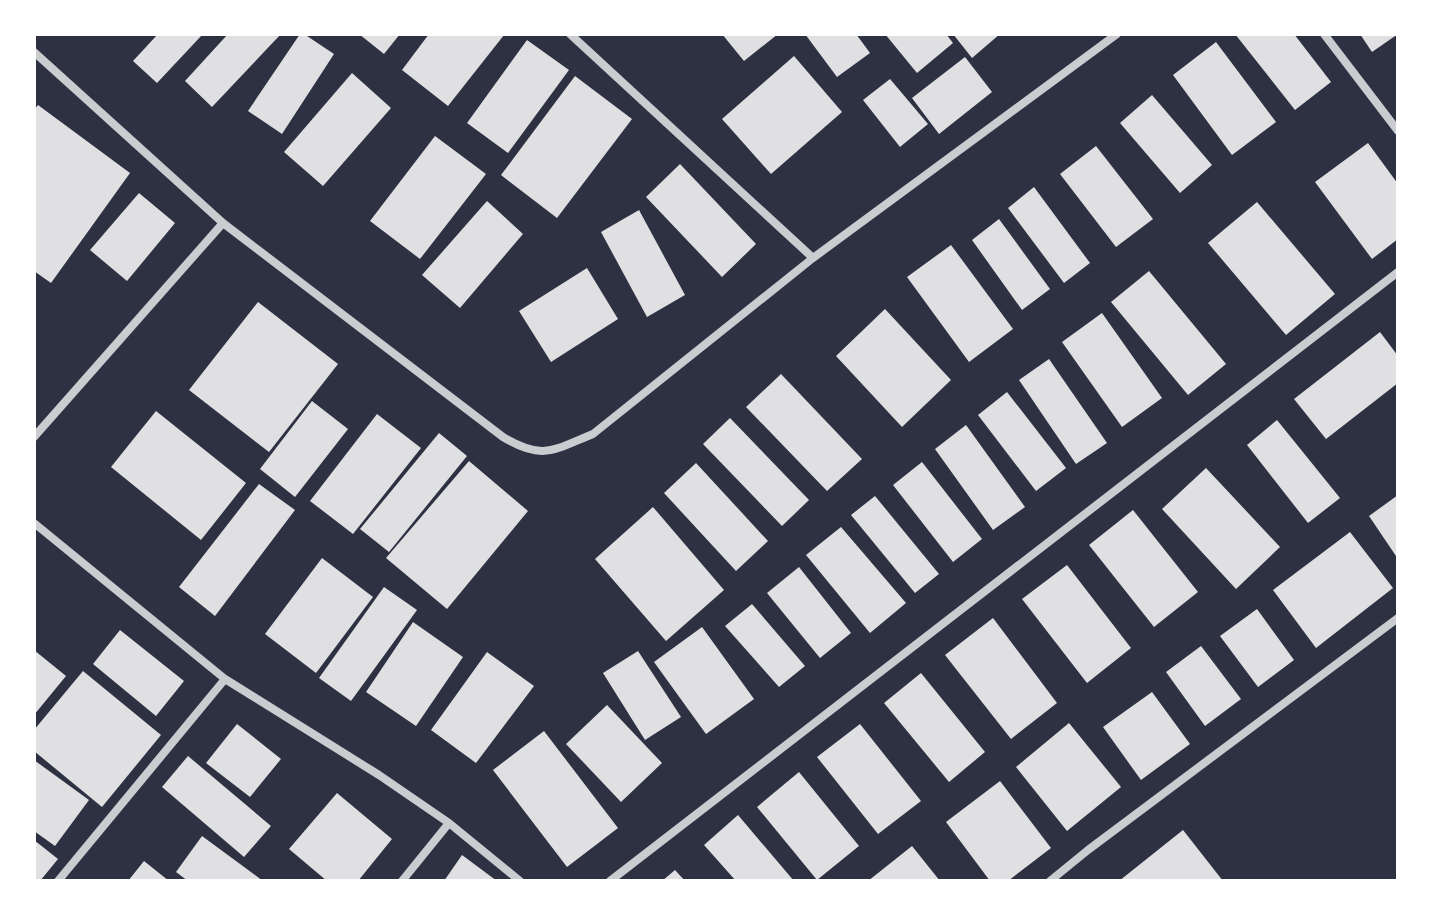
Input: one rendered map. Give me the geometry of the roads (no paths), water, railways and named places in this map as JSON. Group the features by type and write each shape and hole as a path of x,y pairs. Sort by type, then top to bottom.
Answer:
{"street":[{"path":"571,34 813,258"},
{"path":"34,52 223,223 503,437 524,450 551,451 593,434 813,258 1117,34"},
{"path":"1324,34 1398,131"},
{"path":"34,437 223,223"},
{"path":"610,881 1398,272"},
{"path":"34,523 225,679 379,775 449,823 520,881"},
{"path":"1050,881 1398,618"},
{"path":"58,881 225,679"},
{"path":"402,881 449,823"}]}
